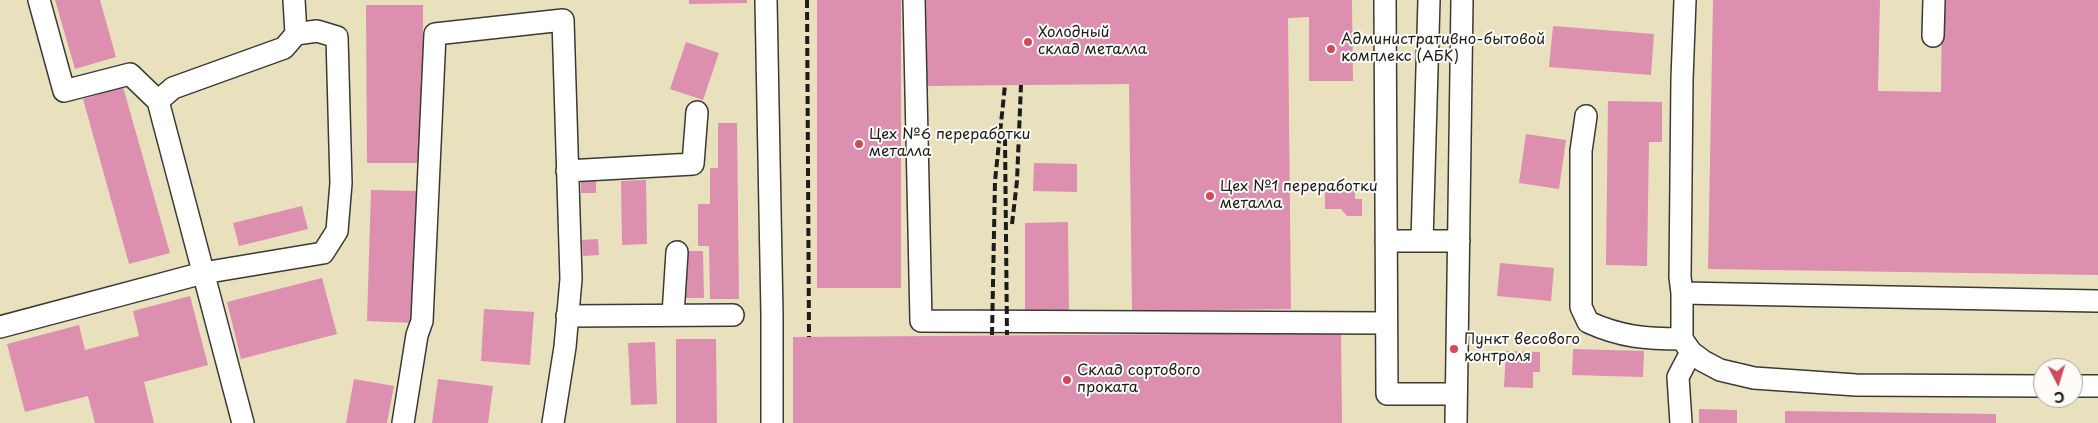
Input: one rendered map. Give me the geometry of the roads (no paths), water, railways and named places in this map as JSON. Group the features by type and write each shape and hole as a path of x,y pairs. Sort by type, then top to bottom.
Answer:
{"lane":[{"path":"38,0 64,91 130,74 158,101 243,423"},
{"path":"294,0 296,34"},
{"path":"766,0 772,315 772,423"},
{"path":"914,0 921,322 1386,323"},
{"path":"1385,0 1387,394 1456,394"},
{"path":"1422,241 1429,0"},
{"path":"1456,423 1462,0"},
{"path":"1681,423 1678,377 1686,346 1680,277 1684,0"},
{"path":"1933,36 1934,0"},
{"path":"403,423 417,335 422,321 435,34 563,20 570,279 565,347 553,423"},
{"path":"0,327 203,273 323,253 337,231 341,184 337,37 317,31 296,34 284,48 173,88 158,101"},
{"path":"567,171 693,164 697,112"},
{"path":"1586,116 1581,151 1581,307 1588,322 1608,331 1686,346 1703,361 1720,370 1754,378 1856,385 2033,386"},
{"path":"1386,241 1459,241"},
{"path":"673,315 677,252"},
{"path":"1682,293 2098,301"},
{"path":"568,316 733,315"},
{"path":"2083,386 2098,386"}],"railway":[{"path":"807,0 809,337"},
{"path":"992,335 995,181 1005,85"},
{"path":"1012,224 1017,181 1021,85"},
{"path":"1005,138 1007,335"}],"place":[{"name":"Холодный склад металла","path":"1028,42"},
{"name":"Административно-бытовой комплекс (АБК)","path":"1331,49"},
{"name":"Цех №6 переработки металла","path":"859,144"},
{"name":"Цех №1 переработки металла","path":"1210,196"},
{"name":"Пункт весового контроля","path":"1454,349"},
{"name":"Склад сортового проката","path":"1067,380"}]}
